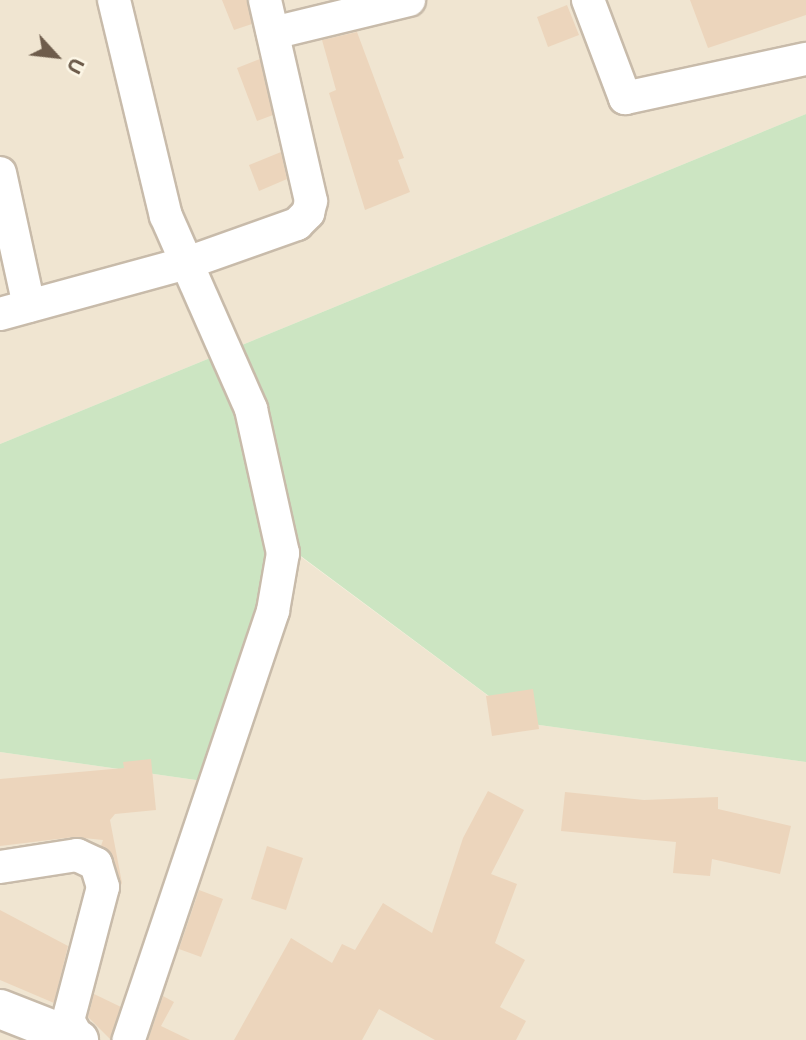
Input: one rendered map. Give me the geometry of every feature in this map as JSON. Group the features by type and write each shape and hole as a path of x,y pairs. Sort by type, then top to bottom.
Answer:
{"street":[{"path":"114,0 166,216 251,409 284,554 273,611 129,1040"},
{"path":"0,173 15,310 187,263 297,224 308,213 311,201 265,0"},
{"path":"273,33 409,0"},
{"path":"588,0 625,98 806,58"},
{"path":"0,867 77,855 96,864 103,887 68,1020 78,1038"},
{"path":"0,1009 78,1038"}],"shaded area":[{"path":"0,0 806,0 806,114 0,444"},
{"path":"293,551 525,723 806,762 806,1040 0,1040 0,752 224,784"}],"green space":[{"path":"806,114 806,762 525,723 294,551 224,784 0,752 0,444"}],"building":[{"path":"222,0 247,0 252,24 234,30"},
{"path":"690,0 806,0 806,15 708,48"},
{"path":"567,5 579,35 548,47 537,17"},
{"path":"357,32 404,158 398,160 410,192 365,210 329,93 336,90 322,40"},
{"path":"260,59 273,115 257,121 237,68"},
{"path":"281,152 287,179 259,191 249,165"},
{"path":"533,689 539,729 492,736 486,696"},
{"path":"151,759 156,810 115,814 110,820 121,885 113,858 101,846 103,840 74,837 0,846 0,779 124,768 123,762"},
{"path":"488,791 524,810 491,874 517,884 495,943 525,960 500,1007 526,1021 516,1040 435,1040 379,1009 362,1040 234,1040 291,938 332,963 342,944 355,950 383,903 432,933 463,838"},
{"path":"565,792 644,800 718,797 718,809 791,826 780,874 712,859 710,876 673,873 676,842 561,831"},
{"path":"267,846 303,858 286,910 251,899"},
{"path":"199,890 223,899 201,957 179,949"},
{"path":"0,910 68,946 54,1003 0,980"},
{"path":"94,994 121,1007 111,1040 88,1017"},
{"path":"163,996 174,1002 161,1026 190,1040 148,1040"}]}
